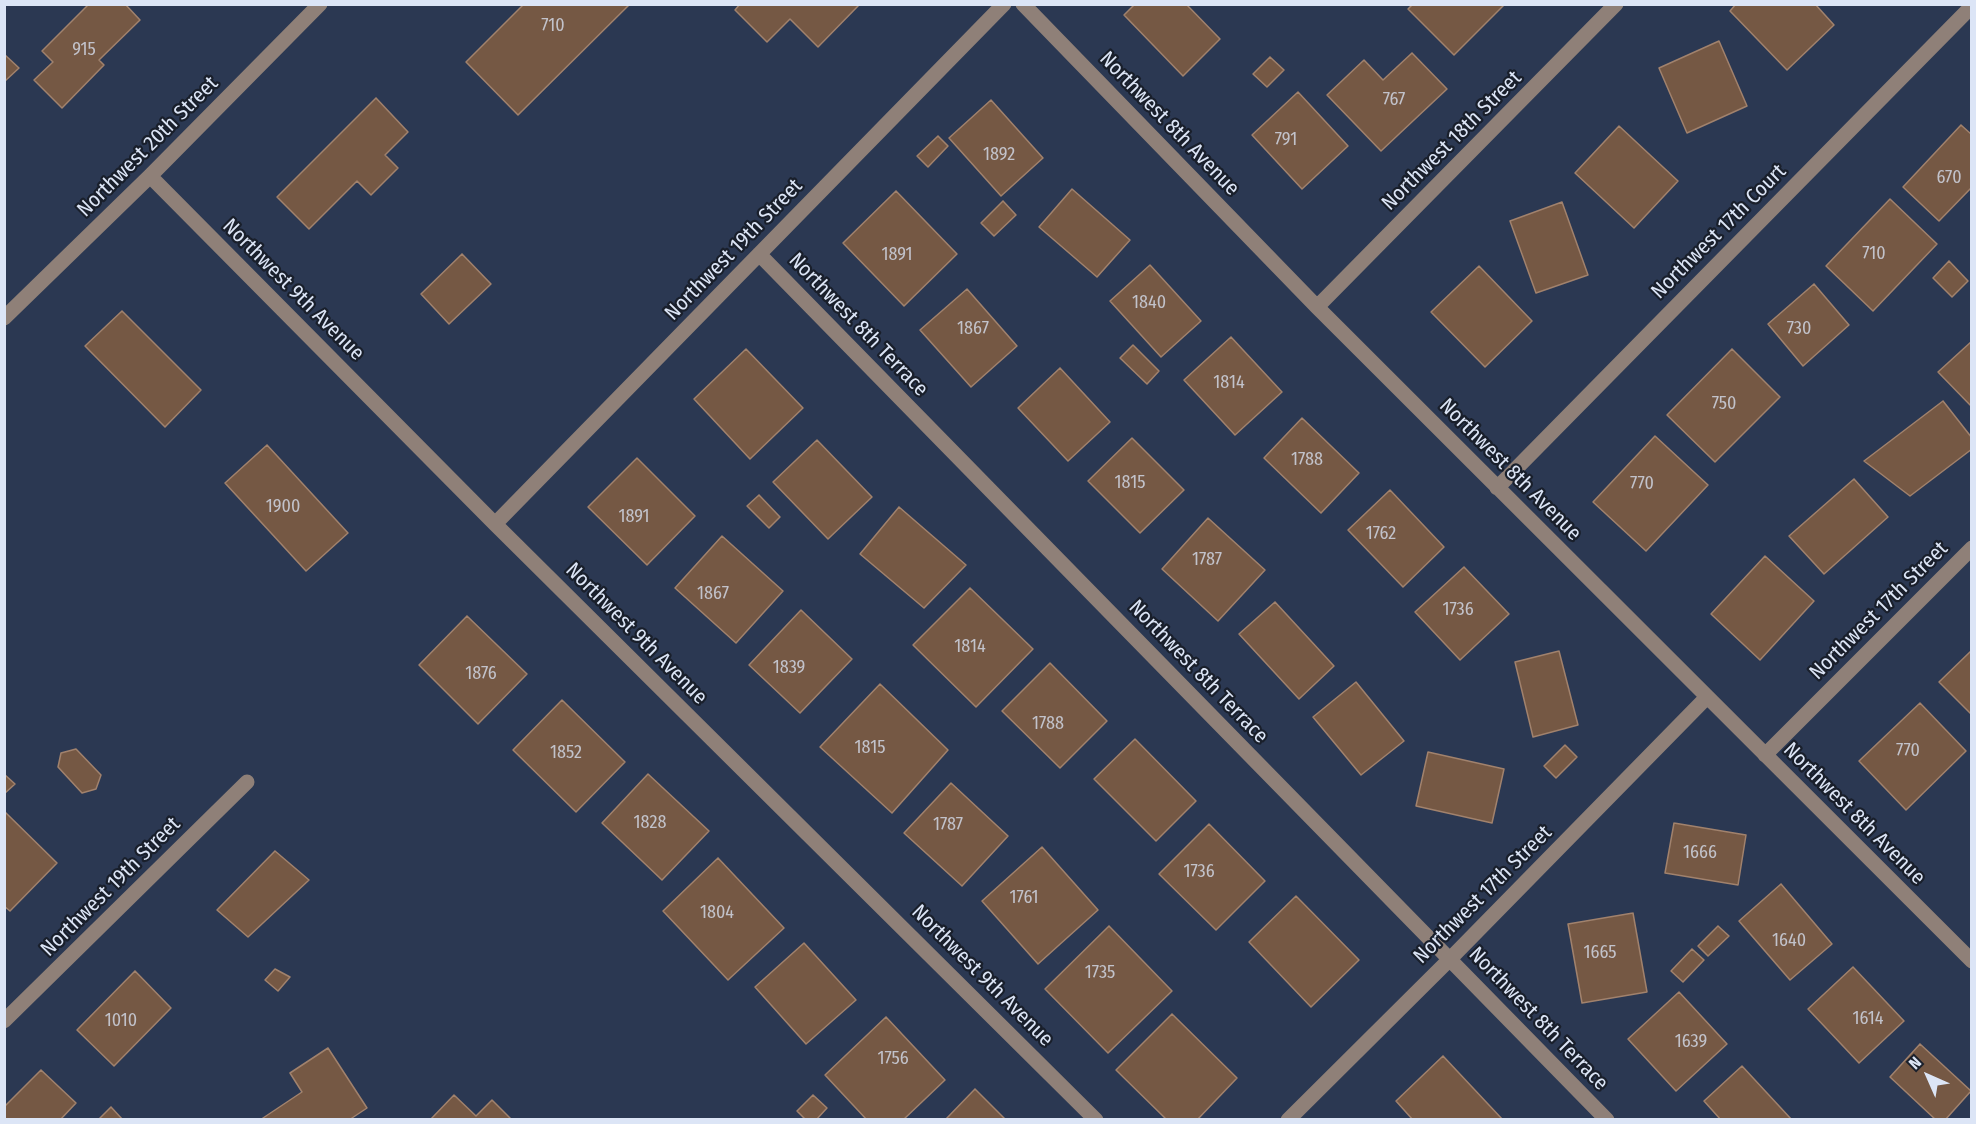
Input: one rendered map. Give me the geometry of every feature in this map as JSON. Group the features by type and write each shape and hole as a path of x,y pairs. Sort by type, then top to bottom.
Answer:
{"street":[{"name":"Northwest 20th Street","path":"4,318 150,176 320,4"},
{"name":"Northwest 19th Street","path":"495,524 1004,4"},
{"name":"Northwest 8th Avenue","path":"1023,4 1317,308 1971,961"},
{"name":"Northwest 18th Street","path":"1317,308 1616,4"},
{"name":"Northwest 17th Court","path":"1497,488 1971,6"},
{"name":"Northwest 9th Avenue","path":"150,176 495,524 1096,1119"},
{"name":"Northwest 8th Terrace","path":"759,254 1607,1119"},
{"name":"Northwest 17th Street","path":"1765,755 1971,548"},
{"name":"Northwest 17th Street","path":"1288,1119 1450,959 1707,697"},
{"name":"Northwest 19th Street","path":"4,1021 247,782"}],"building":[{"path":"89,4 125,4 140,20 99,60 104,65 62,108 34,80 53,62 42,51"},
{"path":"524,4 630,4 518,115 466,62"},
{"path":"740,4 860,4 818,47 790,19 767,42 735,10"},
{"path":"1135,4 1186,4 1220,39 1183,76 1124,15"},
{"path":"1413,4 1505,4 1454,55 1408,9"},
{"path":"1736,4 1815,4 1834,25 1787,70 1730,11"},
{"path":"1719,41 1747,106 1687,133 1659,68"},
{"path":"1412,53 1447,89 1381,151 1327,95 1364,60 1383,80"},
{"path":"4,54 19,68 4,82"},
{"path":"1270,57 1284,70 1267,87 1253,74"},
{"path":"1298,92 1348,146 1302,189 1252,135"},
{"path":"376,98 408,132 385,155 398,168 371,195 357,181 309,229 277,197"},
{"path":"991,100 1043,158 1001,196 949,138"},
{"path":"1961,125 1972,135 1972,187 1939,221 1903,187"},
{"path":"1619,126 1678,181 1634,228 1575,173"},
{"path":"938,136 948,146 928,167 917,156"},
{"path":"1072,189 1130,240 1097,277 1039,227"},
{"path":"896,191 957,254 904,306 843,243"},
{"path":"1890,199 1937,244 1873,311 1826,266"},
{"path":"1003,201 1016,215 994,236 981,223"},
{"path":"1562,202 1588,275 1536,293 1510,221"},
{"path":"462,254 491,284 449,324 421,294"},
{"path":"1949,261 1968,281 1952,297 1933,278"},
{"path":"1150,265 1201,321 1161,357 1110,301"},
{"path":"1479,266 1532,321 1485,367 1431,312"},
{"path":"1814,284 1849,325 1803,366 1768,324"},
{"path":"967,289 1017,346 971,387 920,330"},
{"path":"122,311 201,390 165,427 85,346"},
{"path":"1231,337 1282,392 1235,435 1184,380"},
{"path":"1972,341 1972,407 1938,372"},
{"path":"1133,345 1159,371 1147,384 1120,358"},
{"path":"746,349 803,408 750,459 694,399"},
{"path":"1732,349 1780,397 1715,462 1667,415"},
{"path":"1060,368 1110,422 1068,461 1018,408"},
{"path":"1943,401 1972,438 1972,449 1910,496 1864,461"},
{"path":"1302,418 1359,473 1321,513 1264,458"},
{"path":"1655,436 1708,485 1646,551 1593,502"},
{"path":"1132,438 1184,490 1140,533 1088,481"},
{"path":"817,440 872,497 828,539 773,482"},
{"path":"267,445 348,533 306,571 225,483"},
{"path":"637,458 695,516 647,565 588,507"},
{"path":"1854,479 1888,517 1824,574 1789,536"},
{"path":"1390,490 1444,547 1403,587 1348,530"},
{"path":"759,495 780,517 769,528 747,506"},
{"path":"899,507 966,565 924,608 860,554"},
{"path":"1208,518 1265,570 1218,621 1162,569"},
{"path":"722,536 783,591 736,643 675,588"},
{"path":"1765,556 1814,601 1760,660 1711,614"},
{"path":"1464,567 1509,614 1460,660 1415,612"},
{"path":"970,588 1033,649 976,707 913,645"},
{"path":"1275,602 1334,666 1299,699 1239,634"},
{"path":"801,610 852,659 800,713 749,665"},
{"path":"467,616 527,674 478,724 419,665"},
{"path":"1972,650 1972,715 1939,682"},
{"path":"1559,651 1578,725 1533,737 1515,662"},
{"path":"1050,663 1107,721 1060,768 1002,711"},
{"path":"1356,682 1404,741 1361,775 1313,717"},
{"path":"880,684 948,750 892,813 820,747"},
{"path":"562,700 625,762 576,812 513,750"},
{"path":"1920,703 1966,751 1906,810 1859,761"},
{"path":"1135,739 1196,801 1156,841 1094,779"},
{"path":"1565,745 1577,757 1556,778 1544,766"},
{"path":"76,749 101,775 96,789 82,793 58,767 61,753"},
{"path":"1428,752 1504,769 1492,823 1416,806"},
{"path":"4,774 15,784 4,794"},
{"path":"648,774 709,831 662,880 602,823"},
{"path":"951,783 1008,836 962,886 904,833"},
{"path":"4,811 57,863 10,911 4,906"},
{"path":"1674,823 1746,835 1738,885 1665,873"},
{"path":"1209,824 1265,881 1216,930 1159,874"},
{"path":"1042,847 1098,910 1038,964 982,901"},
{"path":"275,851 309,880 248,937 217,910"},
{"path":"718,858 784,928 728,980 663,911"},
{"path":"1781,884 1832,944 1790,980 1739,921"},
{"path":"1296,896 1359,960 1311,1007 1249,942"},
{"path":"1633,913 1647,992 1582,1003 1568,924"},
{"path":"1109,926 1172,991 1108,1053 1045,989"},
{"path":"1718,926 1729,936 1708,956 1698,946"},
{"path":"804,943 856,1000 806,1044 755,987"},
{"path":"1692,949 1704,960 1683,982 1671,971"},
{"path":"1853,967 1904,1021 1859,1063 1808,1009"},
{"path":"275,969 290,977 278,991 265,980"},
{"path":"135,971 171,1008 114,1066 77,1030"},
{"path":"1679,992 1727,1044 1676,1091 1628,1039"},
{"path":"1172,1014 1237,1078 1197,1120 1167,1120 1116,1070"},
{"path":"886,1017 945,1080 903,1120 867,1120 825,1075"},
{"path":"1920,1044 1971,1091 1945,1120 1936,1120 1890,1077"},
{"path":"328,1048 367,1108 349,1120 260,1120 302,1092 290,1073"},
{"path":"1443,1056 1503,1120 1413,1120 1396,1101"},
{"path":"1742,1066 1792,1120 1721,1120 1704,1101"},
{"path":"41,1070 76,1103 60,1120 4,1120 4,1107"},
{"path":"975,1089 1006,1120 945,1120"},
{"path":"454,1095 476,1116 492,1100 512,1120 430,1120"},
{"path":"813,1095 827,1108 816,1120 806,1120 797,1111"},
{"path":"111,1107 123,1120 98,1120"}]}
